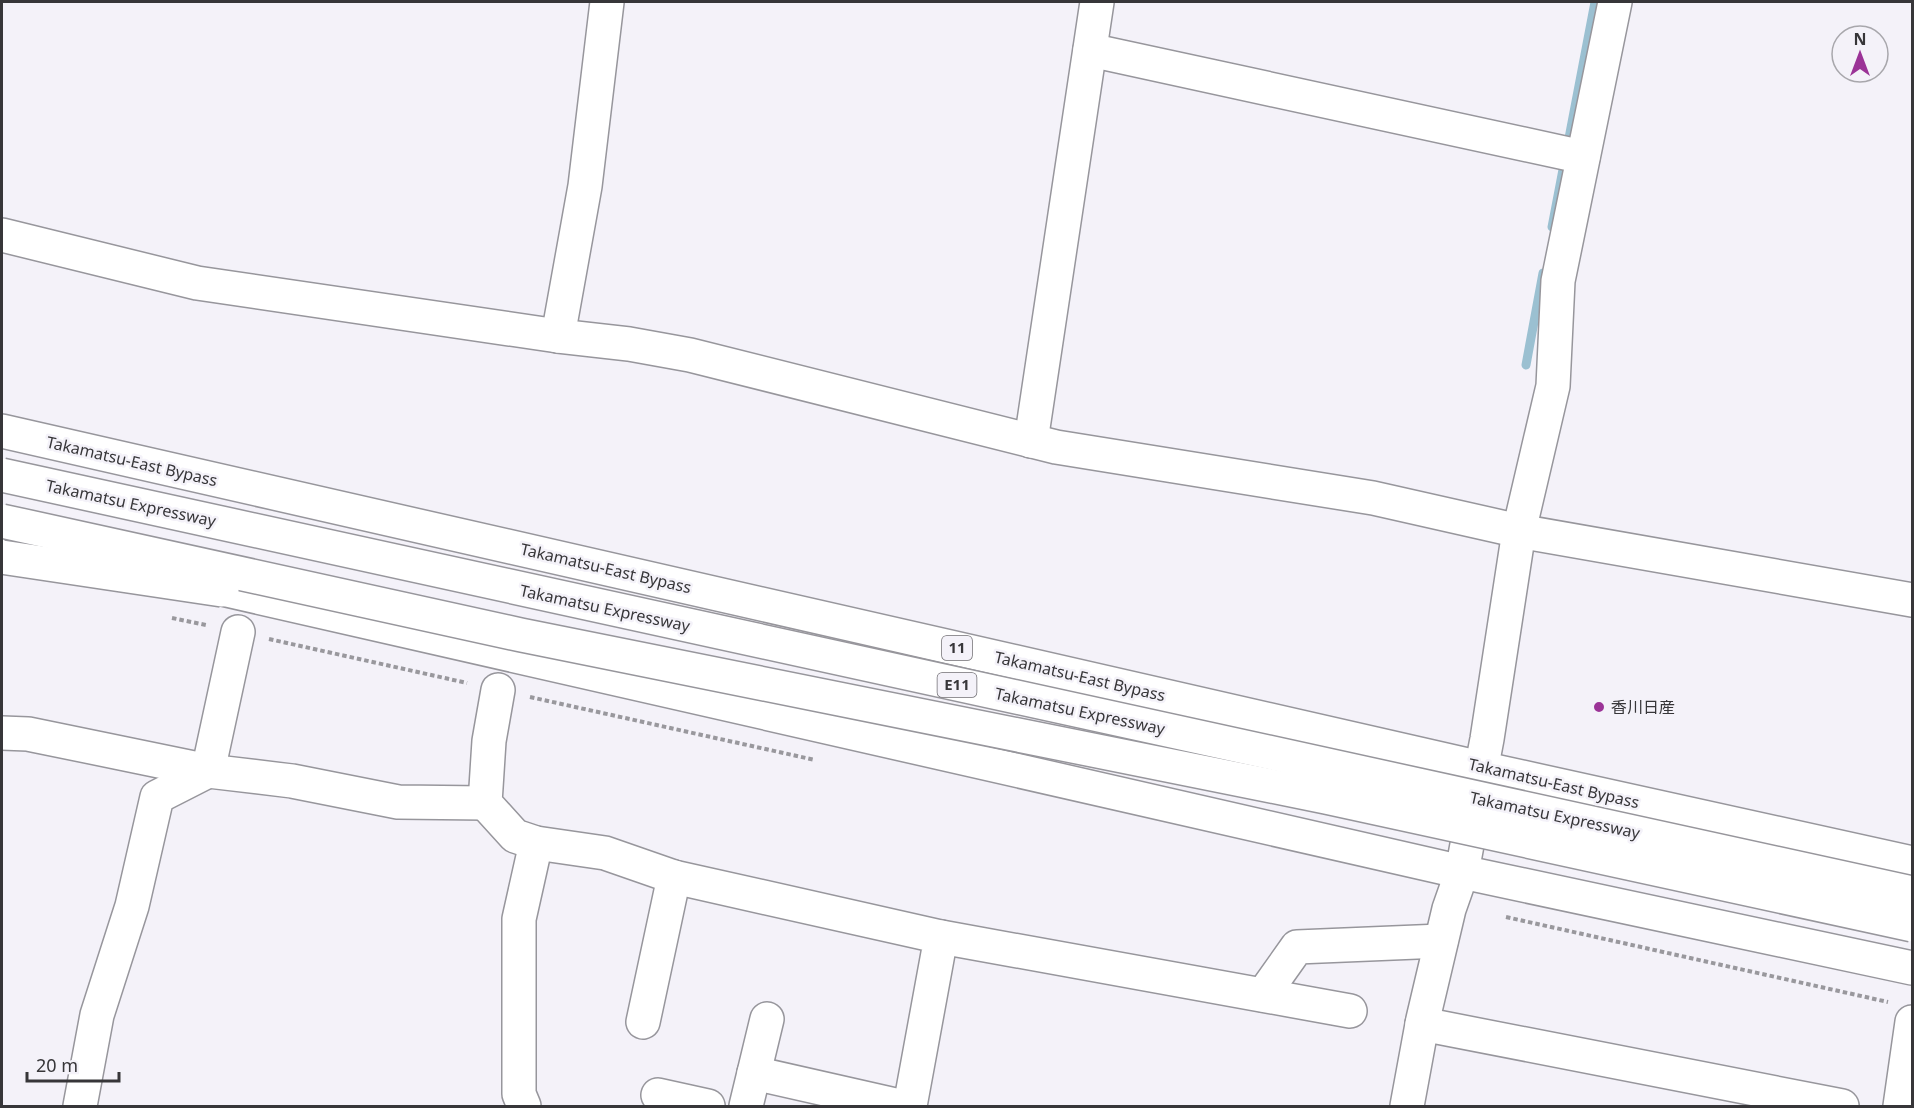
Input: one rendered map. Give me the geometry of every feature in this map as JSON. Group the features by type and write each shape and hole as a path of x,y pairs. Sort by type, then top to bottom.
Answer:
{"main road":[{"path":"558,336 585,186 607,2"},
{"path":"1031,441 1097,2"},
{"path":"1407,1107 1422,1024 1441,940 1462,872 1519,531 1553,386 1558,281 1614,2"},
{"path":"1090,50 1583,157"},
{"path":"2,235 197,283 558,336 629,344 690,355 1031,441 1373,498 1519,531 1912,600"},
{"name":"Takamatsu-East Bypass","path":"2,431 1481,768 1912,863"},
{"name":"Takamatsu Expressway","path":"2,475 1912,893"},
{"name":"Takamatsu Expressway","path":"2,521 521,635 1326,797 1912,925"},
{"path":"2,539 1462,872 1912,968"},
{"path":"2,557 521,635"},
{"path":"208,771 238,632"},
{"path":"498,690 489,741 485,804 514,836 536,843 605,853 674,877 941,938 1350,1011"},
{"path":"2,733 28,734 208,771 292,781 398,802 485,804"},
{"path":"80,1107 96,1015 132,906 157,797 208,771"},
{"path":"524,1107 519,1094 519,919 536,843"},
{"path":"643,1022 674,877"},
{"path":"910,1107 941,938"},
{"path":"1263,995 1297,947 1441,940"},
{"path":"1900,1107 1901,1012"},
{"path":"746,1107 767,1019"},
{"path":"1422,1024 1842,1107"},
{"path":"754,1073 900,1107"},
{"path":"658,1095 708,1107"}],"path":[{"path":"171,617 823,762"},
{"path":"1504,917 1901,1012"}],"waterway":[{"path":"1552,227 1595,2"},
{"path":"1526,365 1543,273"}],"place":[{"name":"香川日産","path":"1599,707"}]}
